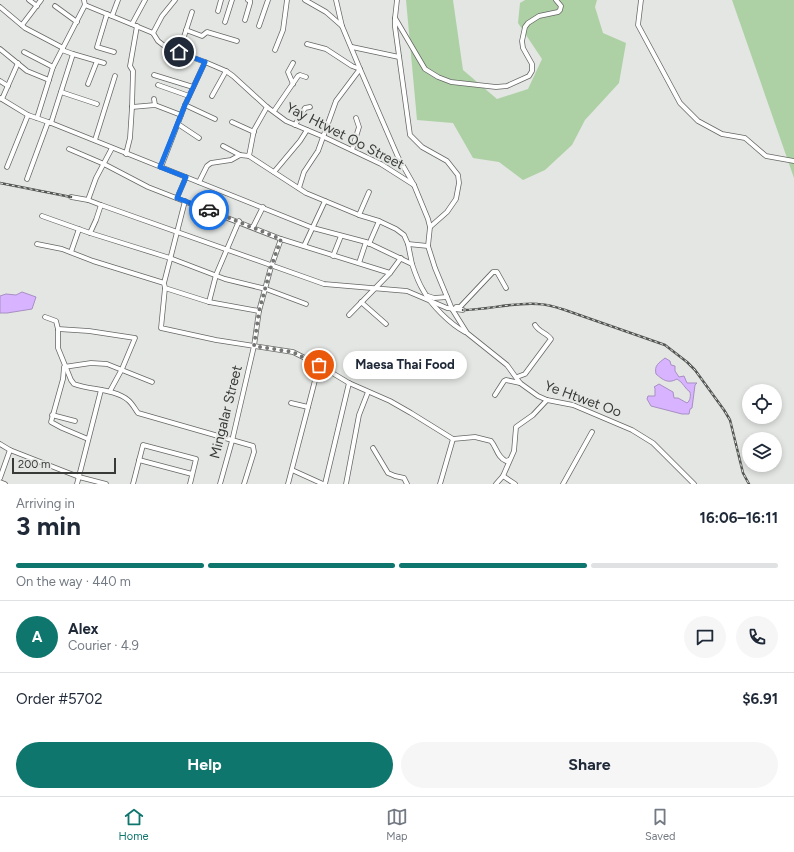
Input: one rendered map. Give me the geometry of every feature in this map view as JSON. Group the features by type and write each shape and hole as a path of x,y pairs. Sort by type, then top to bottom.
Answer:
{"street":[{"path":"29,0 37,6"},
{"path":"22,25 41,0"},
{"path":"37,118 53,67 86,5 84,0"},
{"path":"114,52 98,47 109,15 118,0"},
{"path":"132,24 145,0"},
{"path":"153,33 162,16 175,0"},
{"path":"218,11 221,0"},
{"path":"225,22 232,0"},
{"path":"245,20 250,3 248,0"},
{"path":"259,26 268,0"},
{"path":"275,50 283,30 288,0"},
{"path":"305,0 326,12 342,26"},
{"path":"336,0 342,26 360,69 398,157 414,185 428,218 430,227 428,246 451,307 467,333"},
{"path":"397,0 395,18 410,134 422,147 447,161 458,175 459,183 456,199 447,212 430,227"},
{"path":"395,18 425,69 438,77 451,82 496,87 507,86 529,76 532,71 532,64 523,48 522,41 525,27 528,23 539,16 558,12 561,6 556,0"},
{"path":"641,0 638,25 680,103 698,121 722,134 745,138 766,156 794,160"},
{"name":"Yay Htwet Oo Street","path":"86,5 153,33 158,41 167,48 226,71 240,80 267,107 286,121 381,164 414,185"},
{"path":"55,6 76,22"},
{"path":"0,7 22,25 62,49 73,54 104,63"},
{"path":"179,52 192,12"},
{"path":"126,154 130,138 132,107 133,71 130,66 137,26"},
{"path":"186,30 202,36 207,32 237,41"},
{"path":"307,44 326,49 352,66 360,69"},
{"path":"352,47 399,57"},
{"path":"0,49 27,70 48,80"},
{"path":"24,52 53,67"},
{"path":"27,179 50,123 73,54"},
{"path":"88,84 97,61"},
{"path":"160,167 185,105 205,62"},
{"path":"18,63 1,99 28,115 95,140 126,154 313,228 367,243 412,264"},
{"path":"293,63 288,72 293,84"},
{"path":"299,188 304,172 318,151 324,137 336,101 360,69"},
{"path":"212,96 226,71"},
{"path":"154,75 193,87"},
{"path":"274,111 298,76 300,75 306,77"},
{"path":"95,140 115,76"},
{"path":"0,81 8,86"},
{"path":"158,85 189,96"},
{"path":"61,92 97,104"},
{"path":"154,99 156,105"},
{"path":"132,107 156,105 181,115"},
{"path":"185,105 215,119"},
{"path":"249,156 254,132 267,107"},
{"path":"295,126 305,108 310,107"},
{"path":"7,167 28,115"},
{"path":"352,150 359,127 356,118"},
{"path":"232,122 254,132"},
{"path":"178,124 199,138"},
{"path":"274,172 300,141 306,130"},
{"path":"223,146 240,155 249,156 306,192 396,229 404,235 408,244 412,264 423,292 429,298 442,306 460,307 493,272 497,272 506,288"},
{"path":"88,200 96,178 112,148"},
{"path":"69,149 104,164 148,187 239,221 281,239 390,273"},
{"path":"199,182 207,166 211,163 231,160 240,155"},
{"path":"177,198 186,177"},
{"path":"359,215 369,192"},
{"path":"71,197 88,200 324,284 407,291 429,298 447,298"},
{"path":"184,201 164,282 165,288 161,328 293,352 319,365 349,383 390,401 453,439 475,437 487,439 493,442 499,456 506,461 510,460"},
{"path":"304,246 326,201"},
{"path":"90,233 101,205"},
{"path":"253,227 263,207"},
{"path":"42,216 170,258 238,283 266,289 306,304"},
{"path":"209,302 216,275 239,221"},
{"path":"359,263 367,243 379,221"},
{"path":"71,252 79,229"},
{"path":"333,256 341,236"},
{"name":"Mingalar Street","path":"220,484 232,441 254,346 259,311 281,239"},
{"path":"37,244 71,252 94,261 164,282"},
{"path":"408,244 428,246"},
{"path":"349,315 390,273 401,258"},
{"path":"165,288 209,302 259,311"},
{"name":"Ye Htwet Oo","path":"429,298 457,327 467,333 507,365 520,383 538,396 547,400 573,405 632,430 653,443 694,484"},
{"path":"361,302 386,324"},
{"path":"451,307 463,310"},
{"path":"45,317 56,321 58,329 58,348 74,384 110,391 128,400 138,413 232,441 254,446 255,448 244,484"},
{"path":"517,377 525,374 552,339 535,325"},
{"path":"58,329 89,331 135,338 122,369 110,391"},
{"path":"65,366 91,363 107,364 152,382"},
{"path":"288,484 319,365"},
{"path":"65,366 63,367 63,379 51,422 88,439"},
{"path":"495,395 504,381 520,383"},
{"path":"292,470 324,484 349,383"},
{"path":"77,484 100,390"},
{"path":"346,484 360,415 368,392"},
{"path":"496,484 503,476 514,451 516,427 533,415 547,400"},
{"path":"291,403 308,407"},
{"path":"52,415 75,421"},
{"path":"563,484 592,432"},
{"path":"440,484 453,439"},
{"path":"0,444 10,450 79,477 106,484"},
{"path":"132,484 143,445 196,459 190,484"},
{"path":"373,448 388,473 404,478 407,484"},
{"path":"0,478 10,450"},
{"path":"139,460 192,474"},
{"path":"503,476 515,484"},
{"path":"0,482 5,484"}],"green space":[{"path":"406,0 453,0 463,70 497,99 528,89 542,59 518,23 520,3 525,0 597,0 595,7 603,33 626,43 619,83 585,120 572,145 545,170 523,180 499,162 473,158 453,123 417,120"},
{"path":"732,0 794,0 794,178"}],"shaded area":[{"path":"22,292 36,297 32,309 0,313 0,296 6,294 16,295"},
{"path":"665,358 670,361 671,365 675,366 675,371 679,377 684,376 687,383 697,383 695,385 692,408 690,409 689,414 682,414 651,406 647,399 648,396 655,396 654,387 659,384 673,392 674,398 678,398 687,403 690,400 690,392 679,380 666,381 656,374 656,366"}],"railway":[{"path":"0,183 71,197"},
{"path":"463,310 520,304 545,305 565,310 665,345 695,370 724,410 730,420 743,473 749,484"}],"way so far":[{"path":"209,210 281,239 271,267 259,311 254,346 293,352 319,365"}],"place":[{"name":"Maesa Thai Food","path":"319,365"}],"route":[{"path":"179,52 205,62 185,105 160,167 186,177 177,198 209,210"}]}
